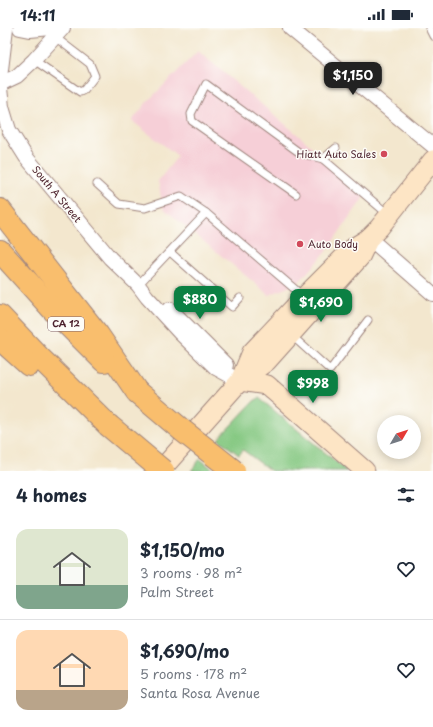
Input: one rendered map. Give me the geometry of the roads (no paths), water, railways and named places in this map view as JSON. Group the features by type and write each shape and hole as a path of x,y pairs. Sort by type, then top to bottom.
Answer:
{"highway":[{"path":"0,210 98,335 138,392"},
{"name":"CA 12","path":"0,250 74,331 138,392 182,431 234,471"},
{"path":"0,316 108,425"},
{"path":"0,339 23,361 108,425 162,471"}],"main road":[{"path":"162,471 240,381 267,361 360,257 369,238 389,216 433,160"},
{"path":"240,381 252,352 352,248 369,238"},
{"path":"240,381 267,385 365,471"}],"street":[{"path":"0,78 6,28"},
{"path":"20,28 56,31"},
{"path":"290,28 433,146"},
{"path":"0,84 17,76 34,60 56,31"},
{"name":"South A Street","path":"0,88 2,106 9,130 26,157 110,258 138,285 180,333 216,368 240,381"},
{"path":"369,238 433,294"}],"lane":[{"path":"429,28 433,36"},
{"path":"34,60 80,92 84,90 95,76 90,64 56,31"},
{"path":"296,194 192,121 191,114 206,84 300,153 323,159 389,216"},
{"path":"323,159 336,148"},
{"path":"97,184 119,204 145,208 181,196 206,213 304,297"},
{"path":"138,285 206,213"},
{"path":"170,252 232,307 240,298"},
{"path":"291,334 330,370 368,320"}],"place":[{"name":"Hiatt Auto Sales","path":"384,154"},
{"name":"Auto Body","path":"300,244"}]}
